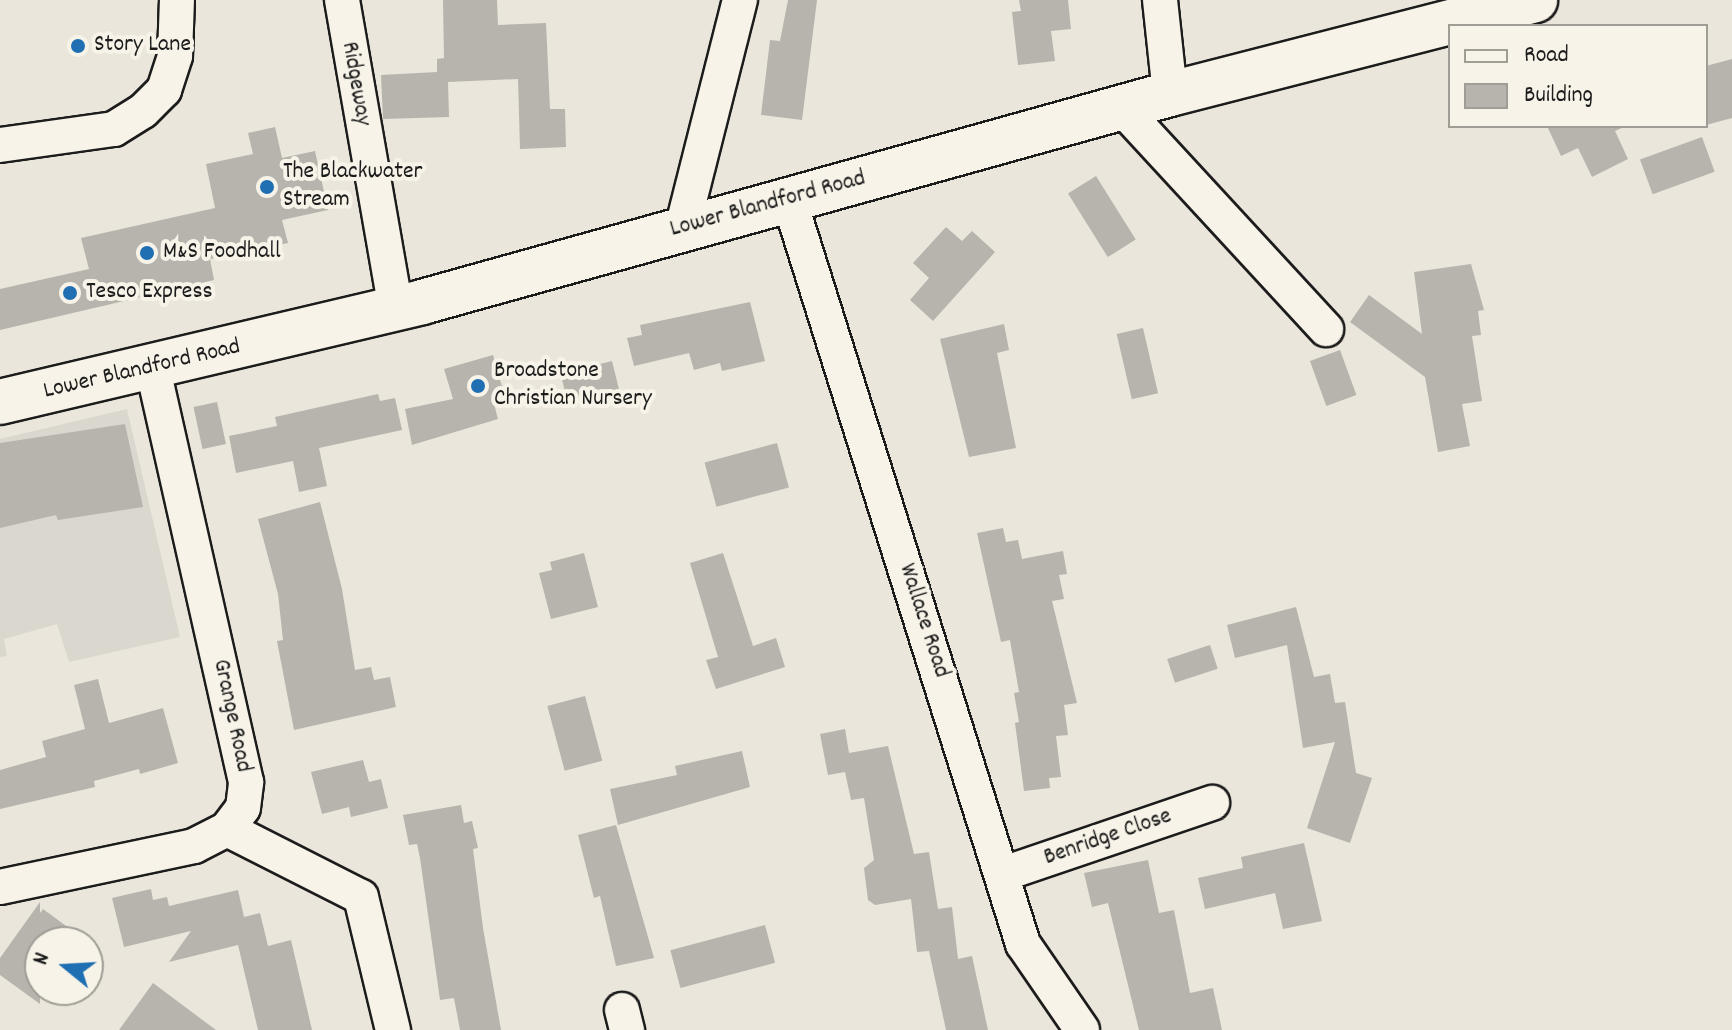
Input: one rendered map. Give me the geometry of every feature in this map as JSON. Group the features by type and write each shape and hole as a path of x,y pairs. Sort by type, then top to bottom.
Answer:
{"main road":[{"name":"Lower Blandford Road","path":"0,402 153,369 396,308 1170,94 1535,0"}],"street":[{"path":"0,145 114,129 143,111 164,90 175,56 177,0"},
{"name":"Ridgeway","path":"342,0 396,308"},
{"path":"682,229 740,0"},
{"path":"1160,0 1170,94"},
{"path":"1122,108 1326,329"},
{"name":"Wallace Road","path":"789,199 1023,944 1082,1030"},
{"name":"Grange Road","path":"153,369 246,782 243,808 227,829"},
{"name":"Benridge Close","path":"1003,874 1212,803"},
{"path":"0,887 194,846 227,829 361,897 393,1030"}],"shaded area":[{"path":"127,409 180,637 69,662 57,624 4,639 7,656 0,657 0,439"}],"building":[{"path":"443,0 497,0 498,25 546,23 550,109 565,109 566,147 520,149 518,79 448,82 449,117 383,119 381,75 437,72 437,59 444,58"},
{"path":"788,0 817,0 802,120 761,115 770,40 780,41"},
{"path":"1019,0 1068,0 1071,29 1051,31 1055,61 1018,65 1012,12 1021,11"},
{"path":"1732,59 1732,118 1708,124 1708,65"},
{"path":"275,127 282,158 315,151 328,210 282,220 288,243 210,259 214,280 0,330 0,289 89,269 81,238 215,208 206,164 253,154 248,133"},
{"path":"1548,128 1622,128 1615,131 1628,159 1592,177 1578,148 1561,156"},
{"path":"1702,137 1715,172 1653,194 1640,160"},
{"path":"1096,176 1136,240 1108,257 1068,193"},
{"path":"946,227 962,241 972,231 995,252 933,321 910,300 929,278 913,263"},
{"path":"1471,264 1484,310 1478,311 1481,335 1472,336 1482,401 1462,404 1470,446 1438,452 1425,377 1350,322 1369,295 1422,334 1414,272"},
{"path":"750,302 765,361 722,371 720,363 694,370 689,353 634,366 627,338 642,335 640,325"},
{"path":"1004,324 1009,350 997,353 1016,448 969,457 940,339"},
{"path":"1143,328 1158,393 1132,399 1117,334"},
{"path":"1340,350 1356,395 1326,406 1310,361"},
{"name":"Broadstone Christian Nursery","path":"493,355 505,397 493,400 498,419 412,445 405,409 453,399 444,369"},
{"path":"612,361 619,389 568,402 561,374"},
{"path":"378,394 380,401 395,398 402,430 319,448 327,486 299,492 293,461 236,473 229,436 277,426 275,417"},
{"path":"217,402 226,444 202,449 194,407"},
{"path":"125,424 143,507 58,520 56,515 0,528 0,443"},
{"path":"777,443 789,487 716,507 705,462"},
{"path":"320,502 342,589 355,670 371,667 374,680 390,677 396,707 294,730 277,641 283,640 278,594 258,519"},
{"path":"1003,528 1006,542 1018,540 1022,559 1063,551 1067,574 1059,575 1064,599 1052,601 1077,703 1064,705 1068,735 1056,736 1061,777 1049,778 1050,788 1024,791 1015,723 1019,722 1014,693 1019,692 1010,640 1001,642 977,533"},
{"path":"584,553 598,607 551,619 539,573 552,570 550,562"},
{"path":"723,553 753,646 776,638 785,667 716,689 706,660 718,657 690,563"},
{"path":"1296,607 1314,677 1330,674 1335,703 1345,702 1356,773 1372,778 1350,843 1307,828 1335,742 1303,748 1287,645 1235,658 1227,625"},
{"path":"1210,645 1218,669 1175,683 1167,659"},
{"path":"98,679 109,723 163,708 178,763 140,774 139,769 94,781 95,787 0,809 0,770 46,757 42,741 85,729 74,685"},
{"path":"585,696 602,761 565,771 547,706"},
{"path":"845,729 849,753 888,746 914,854 929,852 938,909 952,907 958,959 972,956 988,1030 946,1030 929,951 917,952 911,899 875,905 868,900 864,868 874,860 864,798 851,800 845,772 828,775 820,734"},
{"path":"742,751 750,787 618,825 610,789 677,775 675,766"},
{"path":"363,760 369,782 381,779 388,808 351,817 349,807 322,814 311,772"},
{"path":"461,805 464,823 472,821 478,848 473,849 501,1030 460,1030 454,998 440,1000 420,858 417,844 409,845 403,815"},
{"path":"616,825 654,958 616,966 600,896 594,898 578,835"},
{"path":"1304,843 1322,921 1283,929 1275,893 1205,909 1198,878 1243,868 1241,857"},
{"path":"1148,860 1159,913 1174,910 1190,993 1213,988 1222,1030 1139,1030 1108,903 1092,907 1084,873"},
{"path":"151,889 153,900 167,897 169,906 238,890 244,917 260,913 268,946 291,940 312,1030 258,1030 238,945 169,962 191,931 124,947 112,898"},
{"path":"40,902 40,913 43,909 66,926 24,926 24,992 0,975 0,958"},
{"path":"765,925 775,963 680,988 670,950"},
{"path":"153,983 216,1030 119,1030"}],"place":[{"name":"Story Lane","path":"78,46"},
{"name":"The Blackwater Stream","path":"267,187"},
{"name":"M&S Foodhall","path":"147,253"},
{"name":"Tesco Express","path":"70,293"},
{"name":"Broadstone Christian Nursery","path":"478,386"}]}
